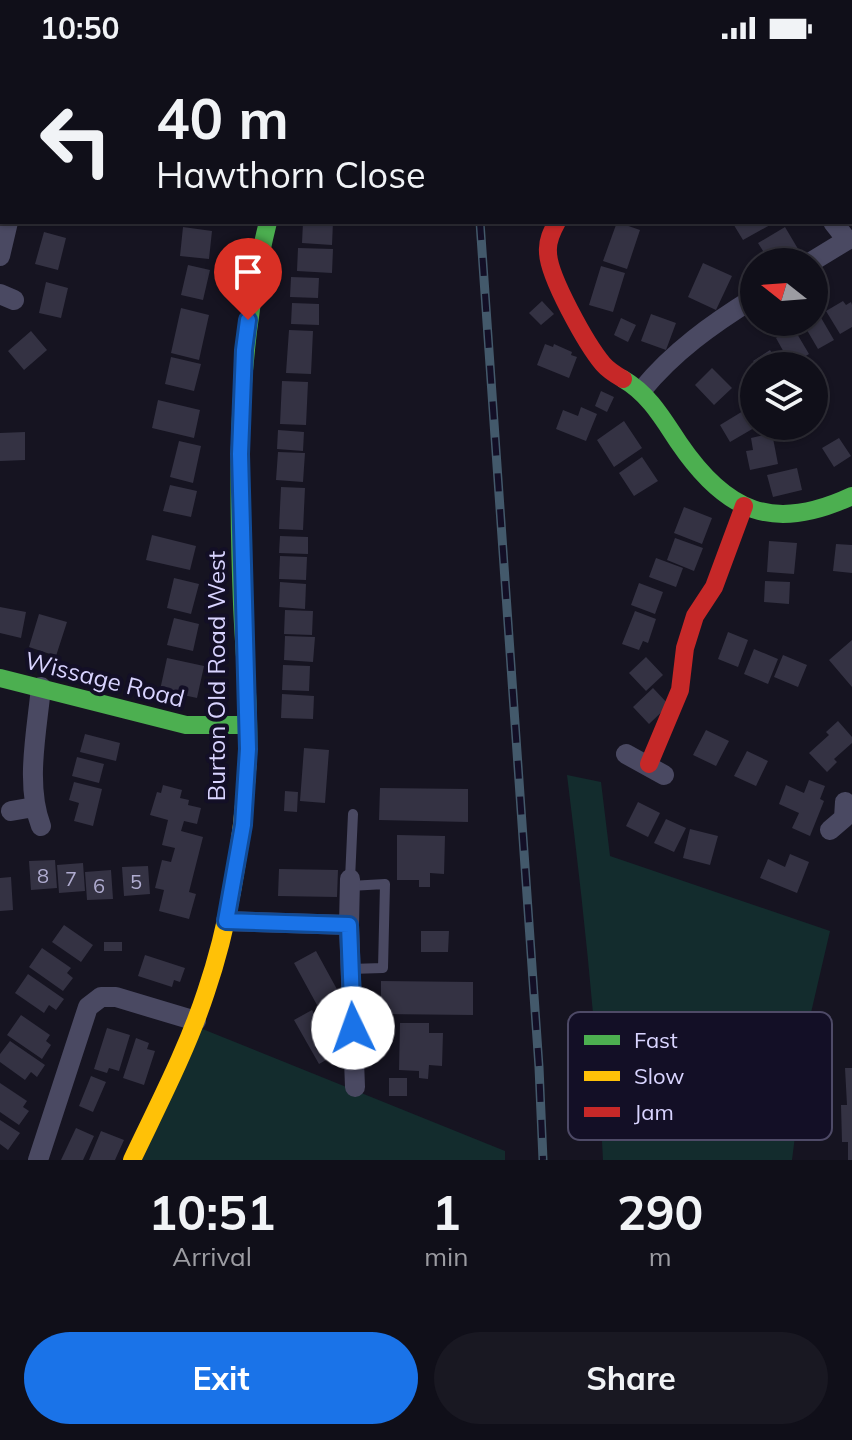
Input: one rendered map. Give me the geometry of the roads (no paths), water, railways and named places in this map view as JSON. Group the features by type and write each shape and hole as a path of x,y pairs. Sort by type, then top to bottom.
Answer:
{"street":[{"path":"0,256 8,224"},
{"name":"Burton Old Road West","path":"132,1160 196,1021 226,921 243,825 248,749 241,424 244,350 256,261 267,224"},
{"path":"556,224 550,235 548,257 564,274 591,351 608,369 642,390 705,478 744,506 771,513 801,514 852,496"},
{"path":"828,252 847,240 835,224"},
{"path":"642,390 676,353 740,307"},
{"path":"626,754 656,770 680,690 685,648 695,616 714,587 744,506"},
{"name":"Wissage Road","path":"0,678 186,725 247,725"},
{"path":"11,811 38,816 34,765 41,687"},
{"path":"350,882 355,1087"},
{"path":"226,921 349,925"},
{"path":"38,1160 88,1007 101,997 116,997 196,1021"}],"lane":[{"path":"350,969 383,968 385,884 350,882 353,814"}],"railway":[{"path":"480,224 543,1160"}]}
